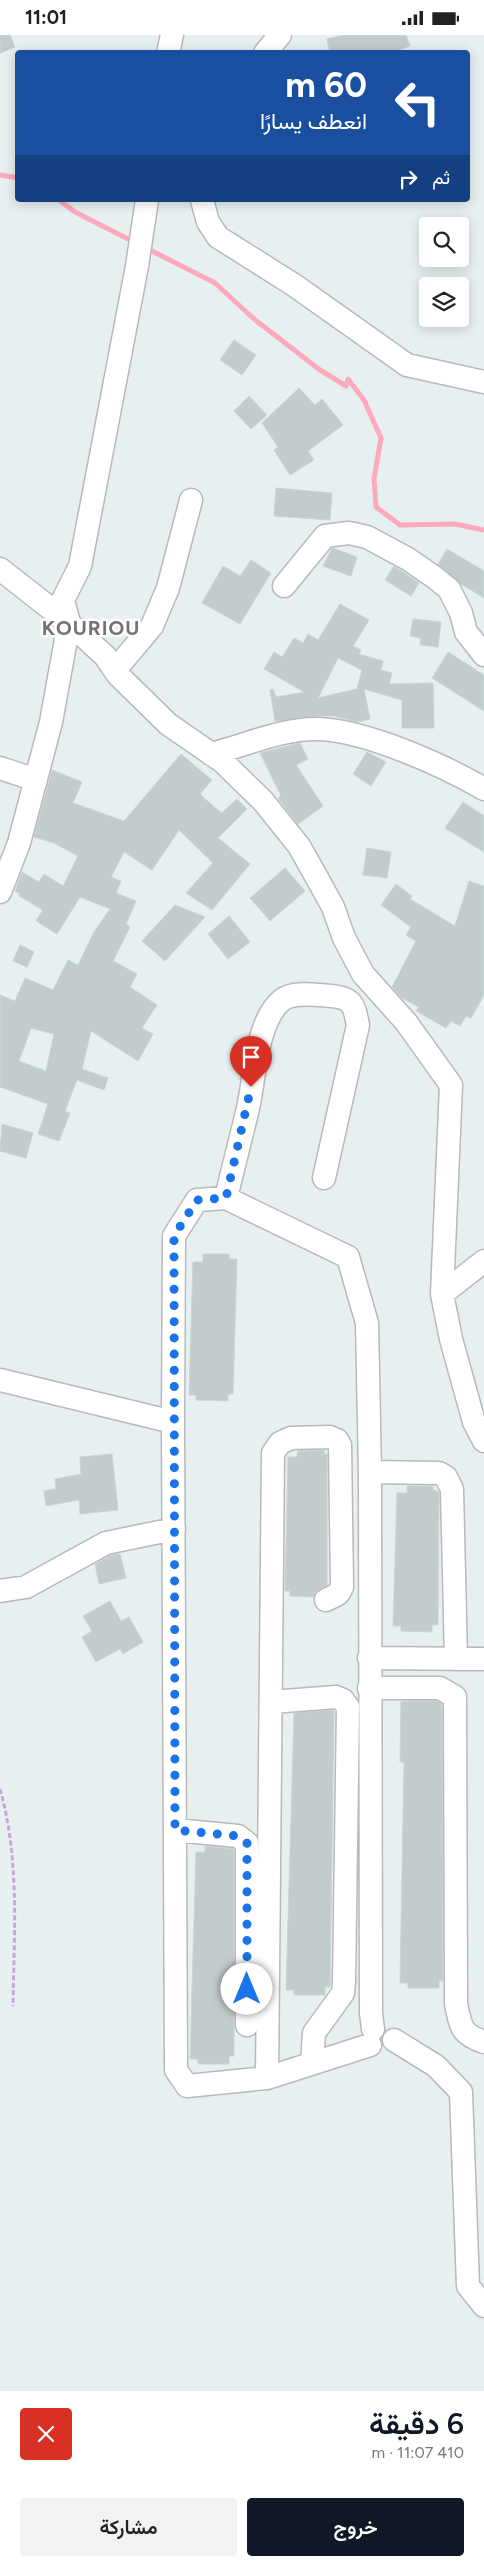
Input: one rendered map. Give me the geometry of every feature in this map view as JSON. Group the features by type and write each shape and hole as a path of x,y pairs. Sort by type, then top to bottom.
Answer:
{"street":[{"path":"169,50 172,35"},
{"path":"268,50 280,35"},
{"path":"203,202 208,223 218,237 294,285 407,365 484,382"},
{"path":"0,892 19,843 51,722 69,623 63,600 80,566 137,266 145,211"},
{"path":"115,670 152,626 168,588 191,500"},
{"path":"284,586 325,536 349,533 367,537 408,559 449,589 461,613 466,632 484,655"},
{"path":"0,569 69,623 105,656 115,670 168,724 237,773 263,801 299,846 333,907 344,938 364,974 406,1022 451,1085 442,1294 451,1339 474,1421 484,1441"},
{"path":"211,753 275,734 320,729 361,737 405,751 457,773 484,789"},
{"path":"0,768 36,780"},
{"path":"226,1198 248,1106 257,1050 271,1014 283,999 304,994 344,997 355,1006 358,1025 324,1178"},
{"path":"371,2037 370,1472 366,1323 348,1257 226,1198 197,1200 174,1236 176,2070 187,2086 267,2078 312,2063 371,2037 386,2027 392,2032 394,2040 436,2066 461,2092 468,2286 484,2306"},
{"path":"442,1294 484,1261"},
{"path":"0,1380 173,1422"},
{"path":"267,2078 273,1453 280,1443 291,1438 330,1437 337,1440 340,1445 342,1587 338,1595 326,1600"},
{"path":"370,1472 438,1473 446,1477 452,1489 456,1659"},
{"path":"0,1591 26,1587 106,1543 174,1529"},
{"path":"369,1658 484,1659"},
{"path":"369,1687 440,1688 455,1697 456,2004 461,2027 469,2037 484,2043"},
{"path":"272,1701 336,1697 343,1700 348,1707 343,1993 314,2033 312,2063"},
{"path":"175,1830 238,1836 247,1843 247,2025"}],"path":[{"path":"0,1789 7,1814 14,1890 13,2007"}],"building":[{"path":"0,35 10,35 15,47 0,53"},
{"path":"344,35 406,35 410,46 400,50 329,50 327,39"},
{"path":"234,340 256,355 242,375 220,360"},
{"path":"299,388 315,405 322,399 343,425 308,451 314,460 290,475 274,450 278,447 262,423"},
{"path":"249,396 267,415 251,429 234,411"},
{"path":"276,488 332,493 330,520 274,516"},
{"path":"332,548 357,557 351,576 323,566"},
{"path":"447,549 484,571 484,598 461,584 438,564"},
{"path":"251,560 271,573 240,624 202,603 223,566 240,576"},
{"path":"394,566 419,583 411,596 385,580"},
{"path":"340,604 369,620 353,646 361,650 359,654 383,661 381,670 392,673 389,684 433,683 434,728 402,728 402,700 364,689 370,719 357,722 334,716 319,716 275,721 270,690 273,689 276,697 304,692 264,669 274,652 282,657 294,638 303,643 308,634 318,640","holes":["338,658 362,670 357,688 360,688 318,698"]},
{"path":"413,619 441,622 438,647 420,645 421,638 410,636"},
{"path":"448,652 484,675 484,711 432,678"},
{"path":"300,743 308,759 296,765 323,806 298,824 278,798 281,796 260,753"},
{"path":"367,752 386,762 371,786 353,774"},
{"path":"181,754 212,780 200,794 213,806 222,813 237,799 247,809 218,838 250,864 212,910 186,893 213,863 179,830 152,870 124,852 111,877 121,881 116,893 136,901 126,924 130,927 113,961 137,974 130,987 157,1005 142,1028 153,1034 138,1061 91,1031 82,1069 108,1078 104,1090 77,1080 65,1111 70,1113 59,1141 38,1134 48,1104 0,1087 0,995 15,1001 25,978 53,990 68,960 78,965 94,932 110,909 80,897 57,934 36,921 43,910 19,896 20,894 15,891 22,872 39,882 44,874 63,886 78,856 54,843 34,837 52,770 82,782 73,803 124,821","holes":["31,1028 54,1034 46,1071 19,1061"]},
{"path":"463,802 484,816 484,852 445,828"},
{"path":"367,848 391,852 387,878 363,875"},
{"path":"285,868 305,891 270,921 250,898"},
{"path":"469,881 484,886 484,995 471,1018 466,1016 460,1026 451,1021 446,1028 416,1011 419,1007 402,998 392,987 416,941 406,935 411,927 381,905 396,884 412,896 410,899 455,926"},
{"path":"175,905 205,917 165,961 142,941"},
{"path":"229,916 250,942 228,959 208,934"},
{"path":"20,945 34,952 27,967 13,961"},
{"path":"2,1124 33,1133 26,1158 0,1151"},
{"path":"203,1254 229,1254 229,1259 237,1259 233,1394 228,1394 228,1401 196,1400 196,1395 189,1395 193,1262 203,1262"},
{"path":"324,1450 324,1454 327,1454 327,1585 315,1592 314,1597 290,1596 290,1591 285,1591 288,1457 297,1457 298,1451"},
{"path":"112,1454 118,1510 80,1514 79,1500 46,1506 44,1491 56,1489 55,1479 81,1474 80,1457"},
{"path":"407,1486 433,1486 433,1490 439,1492 438,1625 432,1625 432,1632 401,1631 401,1626 393,1626 397,1493 407,1493"},
{"path":"120,1554 126,1578 99,1584 95,1564 111,1555"},
{"path":"110,1601 121,1621 129,1617 143,1642 123,1654 120,1649 96,1662 82,1637 92,1631 83,1616"},
{"path":"436,1701 442,1704 443,1981 439,1981 439,1988 408,1988 408,1983 400,1983 404,1762 400,1762 401,1702"},
{"path":"334,1710 330,1987 325,1987 325,1995 294,1995 294,1990 286,1990 294,1713"},
{"path":"205,1846 234,1849 234,2056 229,2056 229,2064 198,2064 198,2059 190,2059 196,1852 205,1852"}],"waterway":[{"path":"0,175 15,178"},
{"path":"62,202 75,212 136,243"},
{"path":"146,248 215,283 254,319 320,370 346,386 348,379 364,400 381,438 374,479 376,507 400,525 455,524 484,530"}],"district":[{"name":"KOURIOU","path":"91,628"}],"route":[{"path":"247,1989 247,1843 238,1836 175,1830 173,1422 174,1236 197,1200 226,1198 251,1087"}]}
